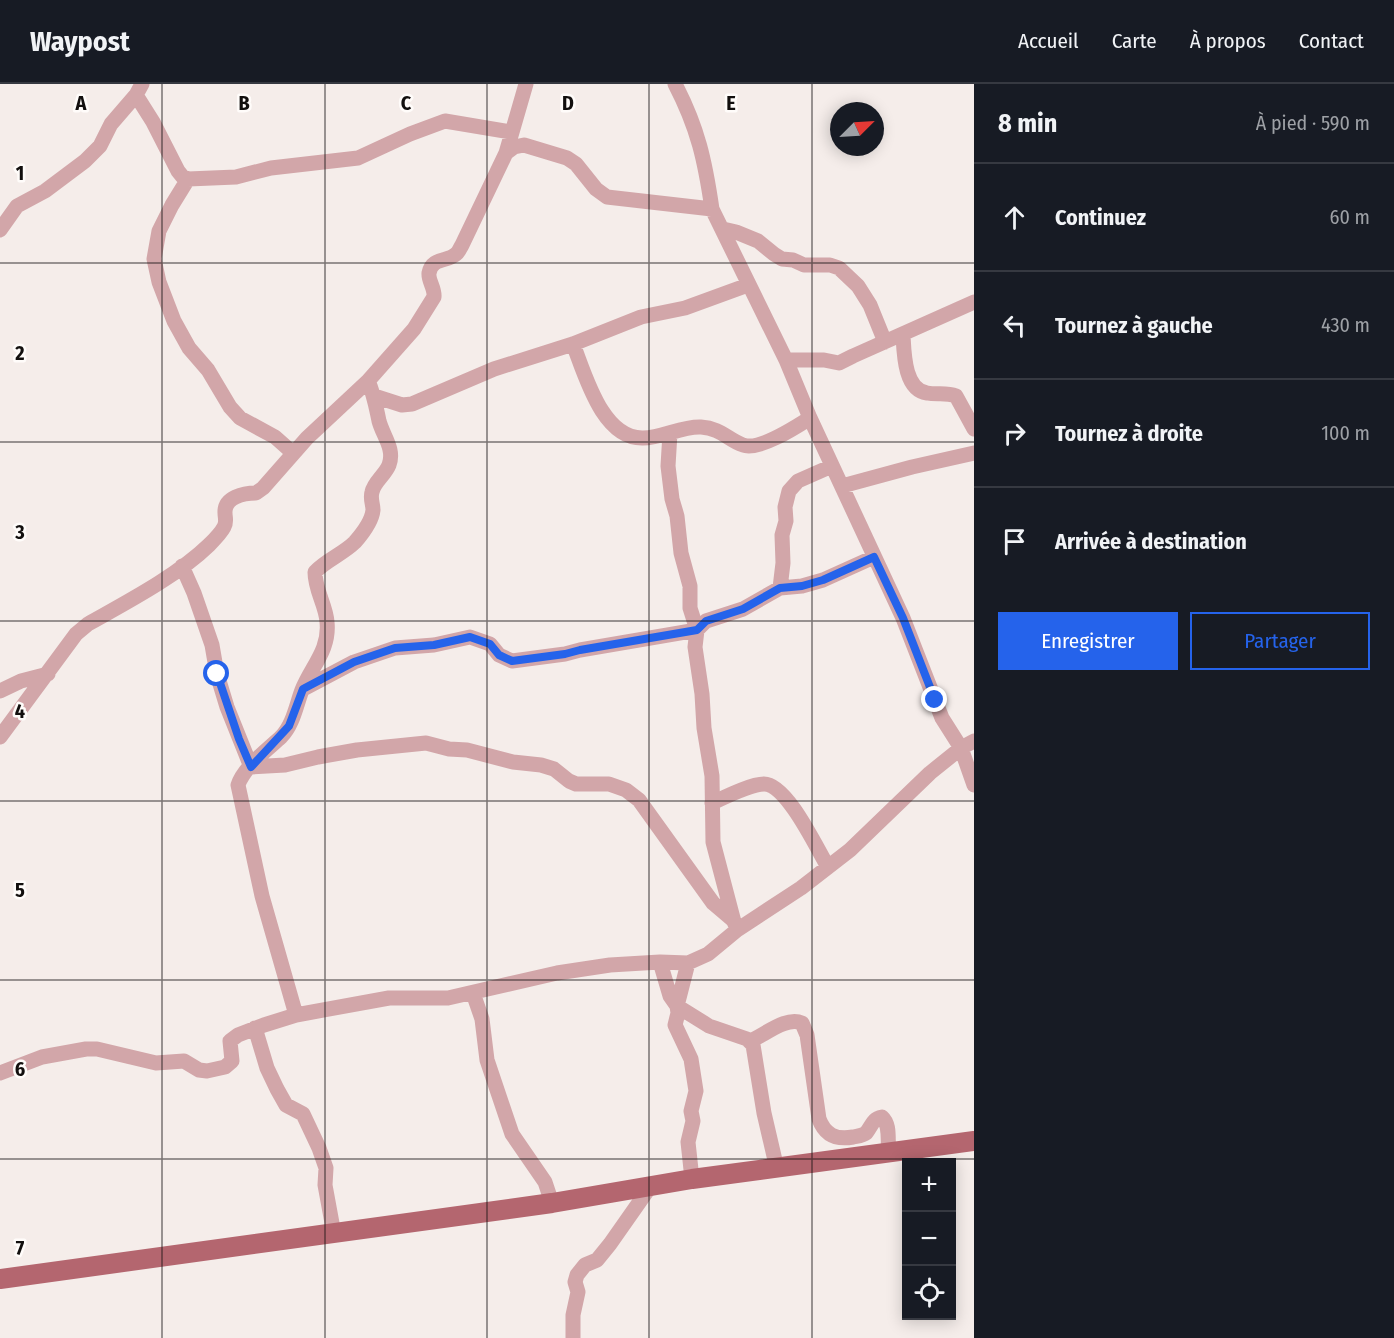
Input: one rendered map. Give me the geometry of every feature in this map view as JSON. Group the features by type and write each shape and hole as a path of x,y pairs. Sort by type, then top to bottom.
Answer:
{"main road":[{"path":"0,1279 334,1234 552,1203 692,1179 974,1141"}],"street":[{"path":"0,737 48,674 64,647 88,624 182,566 209,545 224,527 227,504 235,497 245,493 256,493 293,453 368,381 414,329 434,297 435,291 428,276 430,268 442,259 457,254 462,245 506,153 526,84"},
{"path":"675,84 700,141 712,209 786,360 810,418 903,618 942,718 968,745 974,785"},
{"path":"0,230 17,206 45,191 85,161 100,146 111,124 139,89 178,171 188,179 236,177 271,168 358,158 445,121 511,132"},
{"path":"506,153 514,147 524,145 567,159 576,164 596,189 607,197 712,209"},
{"path":"188,179 159,231 154,259 159,282 174,321 189,348 208,370 230,406 240,418 274,437 293,453"},
{"path":"723,229 749,236 783,259 804,265 830,265 838,268 853,280 870,305 885,342"},
{"path":"374,396 402,405 412,404 494,369 573,344 641,317 685,308 748,285"},
{"path":"786,360 824,360 839,363 974,302"},
{"path":"903,334 907,369 915,387 924,393 944,393 956,396 974,429"},
{"path":"573,344 594,396 608,422 623,433 641,439 699,427 727,435 741,445 753,446 783,434 810,418"},
{"path":"296,1016 262,896 238,785 241,777 289,726 303,689 317,665 327,631 327,619 315,584 315,573 323,563 344,552 366,528 373,510 370,499 372,489 388,466 391,456 389,446 368,381"},
{"path":"670,433 668,466 672,499 677,516 681,553 690,586 690,609 697,630 695,647 712,776 713,842 735,925"},
{"path":"842,486 974,453"},
{"path":"780,588 783,563 782,535 789,491 798,482 832,466"},
{"path":"303,689 354,662 395,648 434,645 470,637 490,644 499,655 512,661 565,654 697,630 706,621 743,609 780,588 802,586 823,580 874,557"},
{"path":"182,566 194,592 212,645 217,674 227,706 251,767"},
{"path":"0,692 21,681 48,674"},
{"path":"251,767 285,765 357,750 426,743 467,750 513,762 542,765 554,769 576,784 609,784 626,790 639,800 714,903 735,925"},
{"path":"0,1073 42,1057 86,1049 97,1049 156,1063 184,1061 200,1070 207,1071 225,1067 232,1061 230,1041 238,1035 296,1016 389,998 448,998 557,973 610,965 688,963 708,954 735,925 801,888 850,850 930,773 968,745"},
{"path":"712,802 759,785 770,785 793,807 828,867"},
{"path":"660,962 670,996 677,1006 709,1026 750,1041 753,1045 764,1113 777,1169"},
{"path":"688,963 677,1006 675,1025 691,1059 696,1091 691,1111 693,1121 688,1142 692,1179"},
{"path":"473,993 482,1018 487,1060 512,1134 545,1182 552,1203"},
{"path":"750,1041 790,1022 802,1023 807,1035 822,1127 827,1134 837,1138 859,1136 867,1131 874,1120 882,1117 886,1120 888,1128 889,1152"},
{"path":"255,1028 267,1068 277,1089 286,1105 303,1114 319,1148 326,1168 326,1185 334,1234"},
{"path":"573,1338 573,1315 579,1292 575,1282 577,1275 585,1265 597,1260 650,1187"}],"route":[{"path":"217,674 251,767 289,726 303,689 354,662 395,648 434,645 470,637 490,644 499,655 512,661 565,654 697,630 706,621 743,609 780,588 802,586 823,580 874,557 903,618 935,700"}]}
